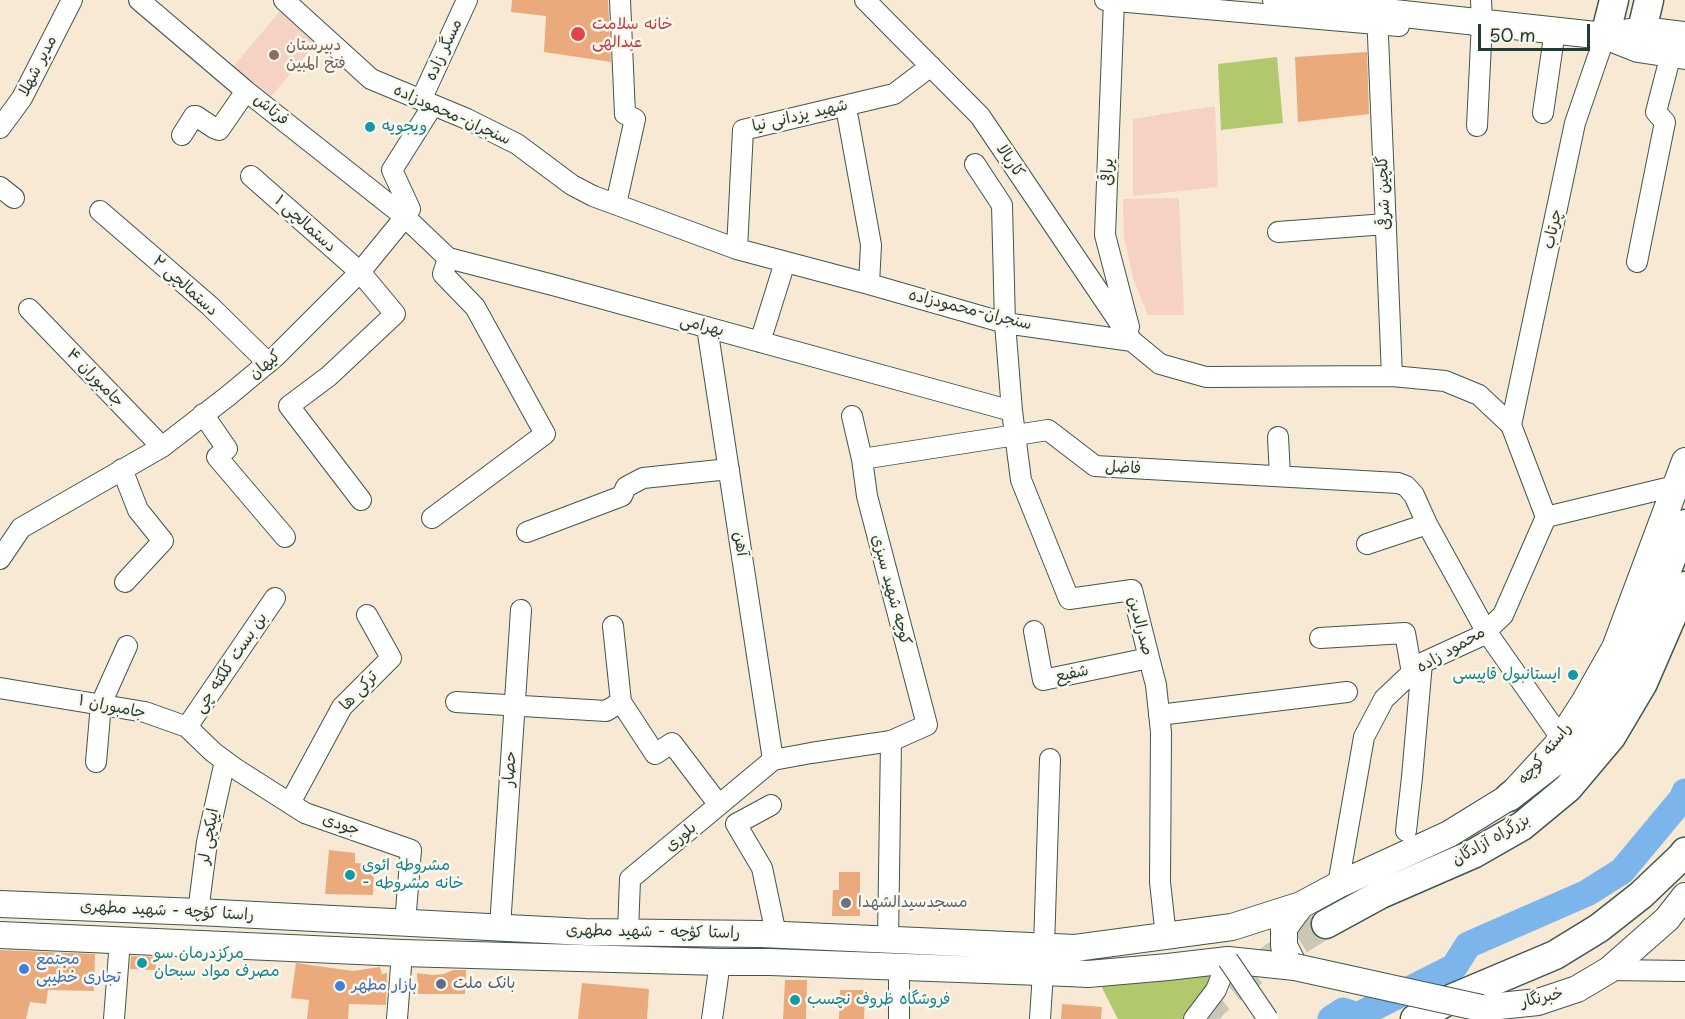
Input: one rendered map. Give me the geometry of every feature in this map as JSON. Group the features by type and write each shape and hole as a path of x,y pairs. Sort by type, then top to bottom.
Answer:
{"highway":[{"path":"1605,36 1614,0"},
{"path":"1642,30 1649,0"},
{"path":"1509,797 1571,746 1611,696 1637,646 1685,524"},
{"name":"بزرگراه آزادگان","path":"1326,924 1382,894 1473,855 1522,826 1568,788 1611,737 1643,683 1685,586"},
{"path":"1415,1019 1453,998 1555,955 1599,928 1641,895 1685,852"}],"main road":[{"path":"1276,0 1482,19 1554,36 1605,36 1642,30 1680,48"},
{"path":"1605,36 1638,49 1680,48"},
{"name":"راسته کوچه","path":"1301,905 1338,885 1449,834 1509,797 1556,746 1585,702 1615,648 1685,461"},
{"name":"خبرنگار","path":"1228,960 1295,967 1487,1014 1538,1002 1576,989 1609,970 1667,918 1685,896"},
{"name":"راستا کؤچه - شهید مطهری","path":"0,904 500,927 776,934 1075,948 1232,927 1301,905"},
{"path":"1295,967 1284,946 1284,928 1301,905"},
{"path":"402,953 405,923"},
{"path":"1223,928 1236,933 1241,942 1240,950 1228,960"},
{"name":"راستا کؤچه - شهید مطهری","path":"0,935 402,953 770,962 1088,974 1228,960"},
{"path":"1166,937 1168,967"},
{"path":"1055,973 1056,947"}],"street":[{"name":"مدیر شهلا","path":"0,129 22,98 72,0"},
{"name":"فرتاش","path":"139,0 246,90 405,217"},
{"name":"سنجران-محمودزاده","path":"284,0 371,79 467,119 517,144 572,185 594,196 737,249 1005,323 1132,341"},
{"name":"مسگر زاده","path":"427,102 467,0"},
{"path":"616,204 635,119 624,114 620,0"},
{"name":"کاربالا","path":"865,0 980,116 1132,341"},
{"path":"1111,0 1377,11"},
{"name":"یراقی","path":"1111,0 1105,235 1132,341"},
{"name":"گلچین شرقی","path":"1377,11 1392,376"},
{"path":"1477,126 1482,19"},
{"path":"1543,113 1554,36"},
{"name":"چرتاب","path":"1511,425 1575,123 1605,36"},
{"path":"1637,262 1665,122 1656,112 1680,48"},
{"name":"شهید یزدانی نیا","path":"737,249 743,130 894,94 931,66"},
{"path":"182,135 194,116 219,130 246,90"},
{"path":"405,217 410,208 392,170 427,102"},
{"path":"848,118 871,245 869,284"},
{"name":"صدرالدین","path":"975,164 1002,205 1005,323 1012,411 1021,480 1070,598 1132,590 1156,685 1161,732 1160,882 1166,937"},
{"name":"دستمالچی ۱","path":"251,176 360,272 395,314 329,376 289,406 361,500"},
{"name":"دستمالچی ۲","path":"100,211 210,306 267,363"},
{"name":"بهرامی","path":"405,217 448,258 1012,411"},
{"name":"کیهان","path":"0,559 21,528 162,447 276,357 360,272 405,217"},
{"path":"1278,232 1386,224"},
{"path":"432,518 545,434 475,307 443,274 448,258"},
{"path":"760,342 784,262"},
{"name":"جامبوران ۴","path":"28,309 162,447"},
{"name":"آهن","path":"707,327 773,760"},
{"path":"1132,341 1160,364 1206,377 1392,376 1445,381 1454,384 1479,395 1511,425 1546,517 1675,486"},
{"path":"203,414 227,449 217,457 285,537"},
{"name":"کوچه شهید سبزی","path":"773,760 891,741 927,725 867,496 862,459 852,417"},
{"name":"فاضل","path":"862,459 1048,430 1095,466 1398,483 1406,486 1414,495 1427,524"},
{"path":"1278,437 1280,476"},
{"path":"527,532 622,496 626,487 643,478 729,469"},
{"path":"123,470 138,510 163,541 125,582"},
{"name":"محمود زاده","path":"1338,885 1364,737 1384,699 1417,668 1481,636 1503,615 1546,517"},
{"path":"1367,544 1427,524 1486,631 1561,738"},
{"name":"بن بست کلکته چی","path":"186,727 275,598"},
{"name":"حصار","path":"500,927 521,610"},
{"name":"ترکی ها","path":"290,803 342,707 391,658 367,615"},
{"path":"614,626 621,702 655,754 672,743 719,805"},
{"name":"شفیع","path":"1034,631 1043,680 1149,658"},
{"path":"1320,638 1405,633 1417,668 1412,777 1406,831"},
{"path":"96,762 101,704 127,646"},
{"name":"جامبوران ۱","path":"0,688 145,712 186,727 219,756"},
{"path":"1159,715 1347,692"},
{"path":"456,702 606,711 621,702"},
{"path":"888,940 891,741"},
{"name":"جودی","path":"219,756 305,813 411,850 405,923"},
{"name":"ایپکچی لر","path":"198,912 219,756"},
{"path":"1050,759 1056,947"},
{"name":"بلوری","path":"628,932 630,879 773,760"},
{"path":"771,805 736,824 762,868 776,934"},
{"path":"114,1019 120,940"},
{"path":"397,1019 402,953"},
{"path":"1194,1019 1216,990 1228,960"},
{"path":"1228,960 1268,1019"},
{"path":"712,1019 720,962"},
{"path":"899,967 899,1019"},
{"path":"1609,970 1685,971"},
{"path":"1040,1019 1055,973"}],"shaded area":[{"name":"دبیرستان فتح المبین","path":"281,10 317,42 269,99 231,69"},
{"path":"1215,106 1218,187 1133,196 1133,119"},
{"path":"1179,198 1184,315 1148,315 1134,281 1124,238 1123,199"}],"green space":[{"path":"1277,57 1283,123 1221,130 1218,64"},
{"path":"1217,967 1215,975 1188,1019 1118,1019 1099,982"}],"building":[{"name":"خانه سلامت عبدالهی","path":"512,0 608,0 611,62 544,52 546,16 511,12"},
{"path":"1367,52 1369,114 1298,122 1295,57"},
{"name":"مشروطه ائوی - خانه مشروطه","path":"329,850 355,853 355,863 374,864 373,895 325,894"},
{"name":"مسجدسیدالشهدا","path":"839,872 860,872 860,916 832,916 833,890 839,890"},
{"path":"0,950 95,954 94,991 48,990 46,1004 30,1002 26,1019 0,1019"},
{"name":"مرکزدرمان سو مصرف مواد سبحان","path":"131,956 157,957 155,970 130,969"},
{"name":"بازار مطهر","path":"296,963 353,971 380,967 382,974 387,973 386,1005 349,1004 348,1019 307,1019 309,1000 291,998"},
{"name":"بانک ملت","path":"453,970 466,970 465,994 418,994 417,973 444,974"},
{"name":"فروشگاه ظروف نچسب","path":"785,980 807,980 806,1019 783,1019"},
{"path":"582,983 649,989 647,1019 578,1019"},
{"path":"840,990 865,990 864,1019 839,1019"},
{"path":"1062,1004 1102,1007 1101,1019 1061,1019"}],"waterway":[{"path":"1331,1019 1343,1011 1357,1016 1454,967 1468,945 1587,893 1622,871 1682,799 1685,792"}],"tunnel":[{"path":"1202,1019 1214,1004 1274,956 1326,924"}],"place":[{"name":"خانه سلامت عبدالهی","path":"578,34"},
{"name":"دبیرستان فتح المبین","path":"274,55"},
{"name":"ویجویه","path":"370,127"},
{"name":"ایستانبول قاپیسی","path":"1573,675"},
{"name":"مشروطه ائوی - خانه مشروطه","path":"350,875"},
{"name":"مسجدسیدالشهدا","path":"846,903"},
{"name":"مرکزدرمان سو مصرف مواد سبحان","path":"142,963"},
{"name":"مجتمع تجاری خطیبی","path":"24,969"},
{"name":"بانک ملت","path":"441,984"},
{"name":"بازار مطهر","path":"340,986"},
{"name":"فروشگاه ظروف نچسب","path":"795,1000"}]}
